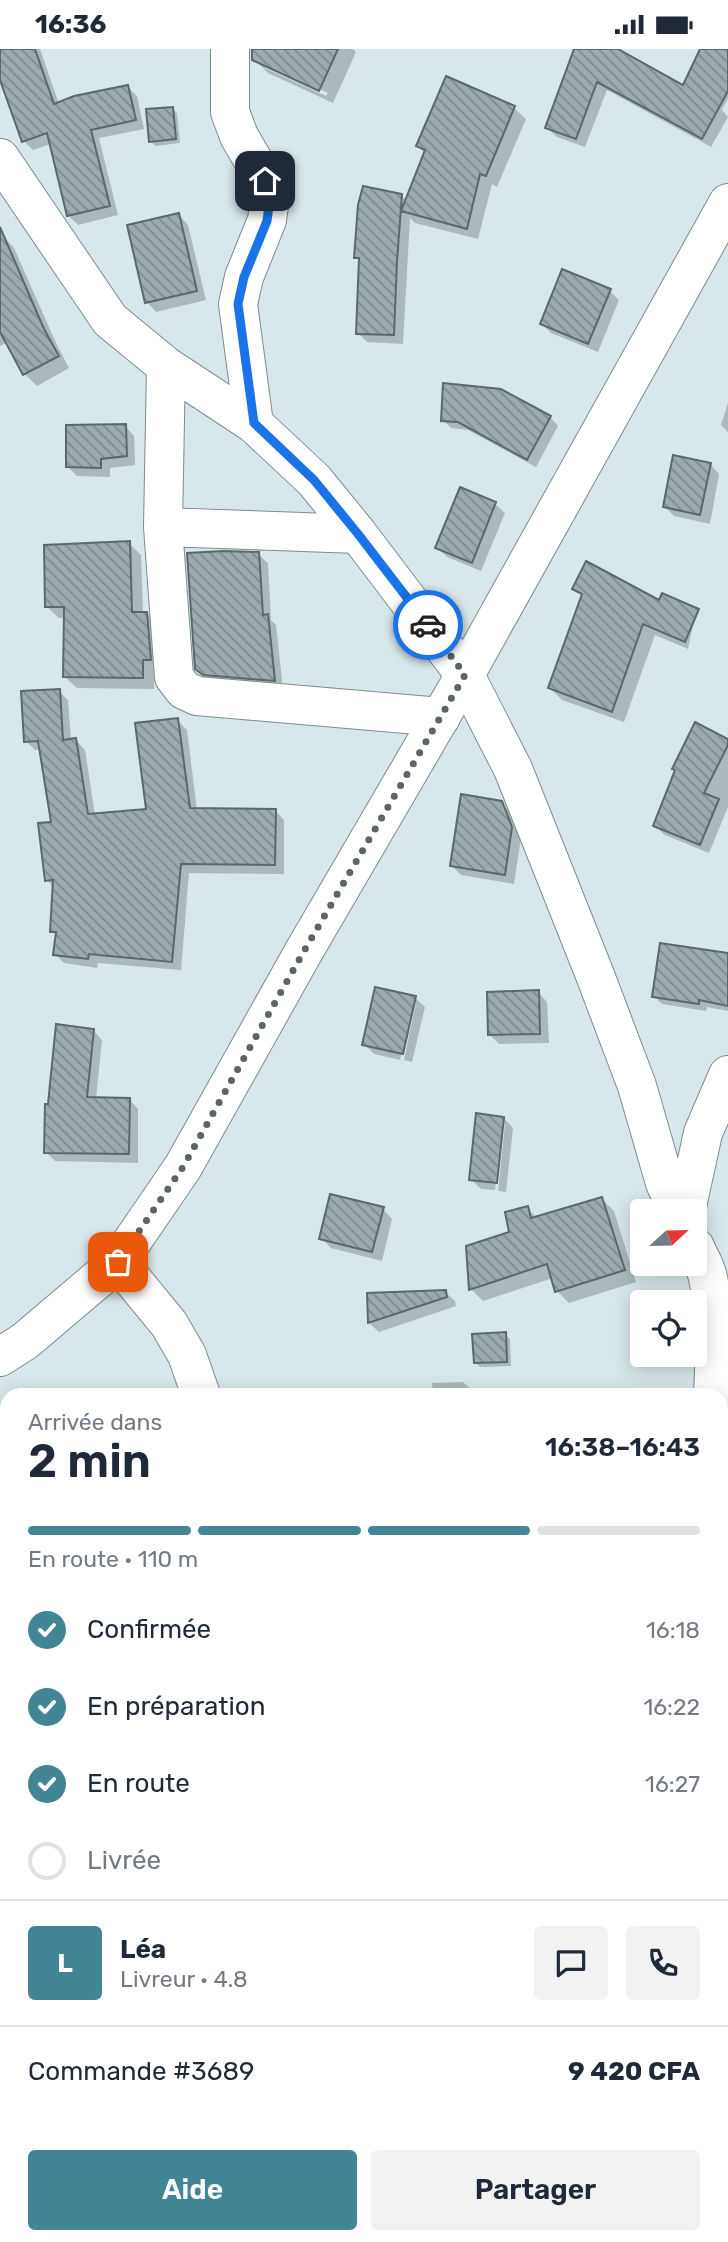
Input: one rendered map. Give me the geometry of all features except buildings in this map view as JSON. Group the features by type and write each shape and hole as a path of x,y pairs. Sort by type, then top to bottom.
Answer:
{"street":[{"path":"230,49 230,112 239,136 265,181 270,198 267,221 244,277 238,304 254,423"},
{"path":"0,157 110,320 166,366 254,423 314,480 465,675 513,769 595,975 637,1086 665,1183 672,1199"},
{"path":"0,1357 25,1341 118,1262 183,1167 304,951 465,675 728,203"},
{"path":"201,389 245,356"},
{"path":"166,366 163,527 174,677 184,690 197,696 441,717"},
{"path":"163,527 358,534"},
{"path":"689,1199 703,1133 728,1075"},
{"path":"118,1262 169,1324 187,1355 199,1388"},
{"path":"710,1271 713,1388"}],"way so far":[{"path":"118,1262 183,1167 304,951 465,675 428,625"}],"route":[{"path":"265,181 270,198 267,221 244,277 238,304 254,423 314,480 428,625"}]}
